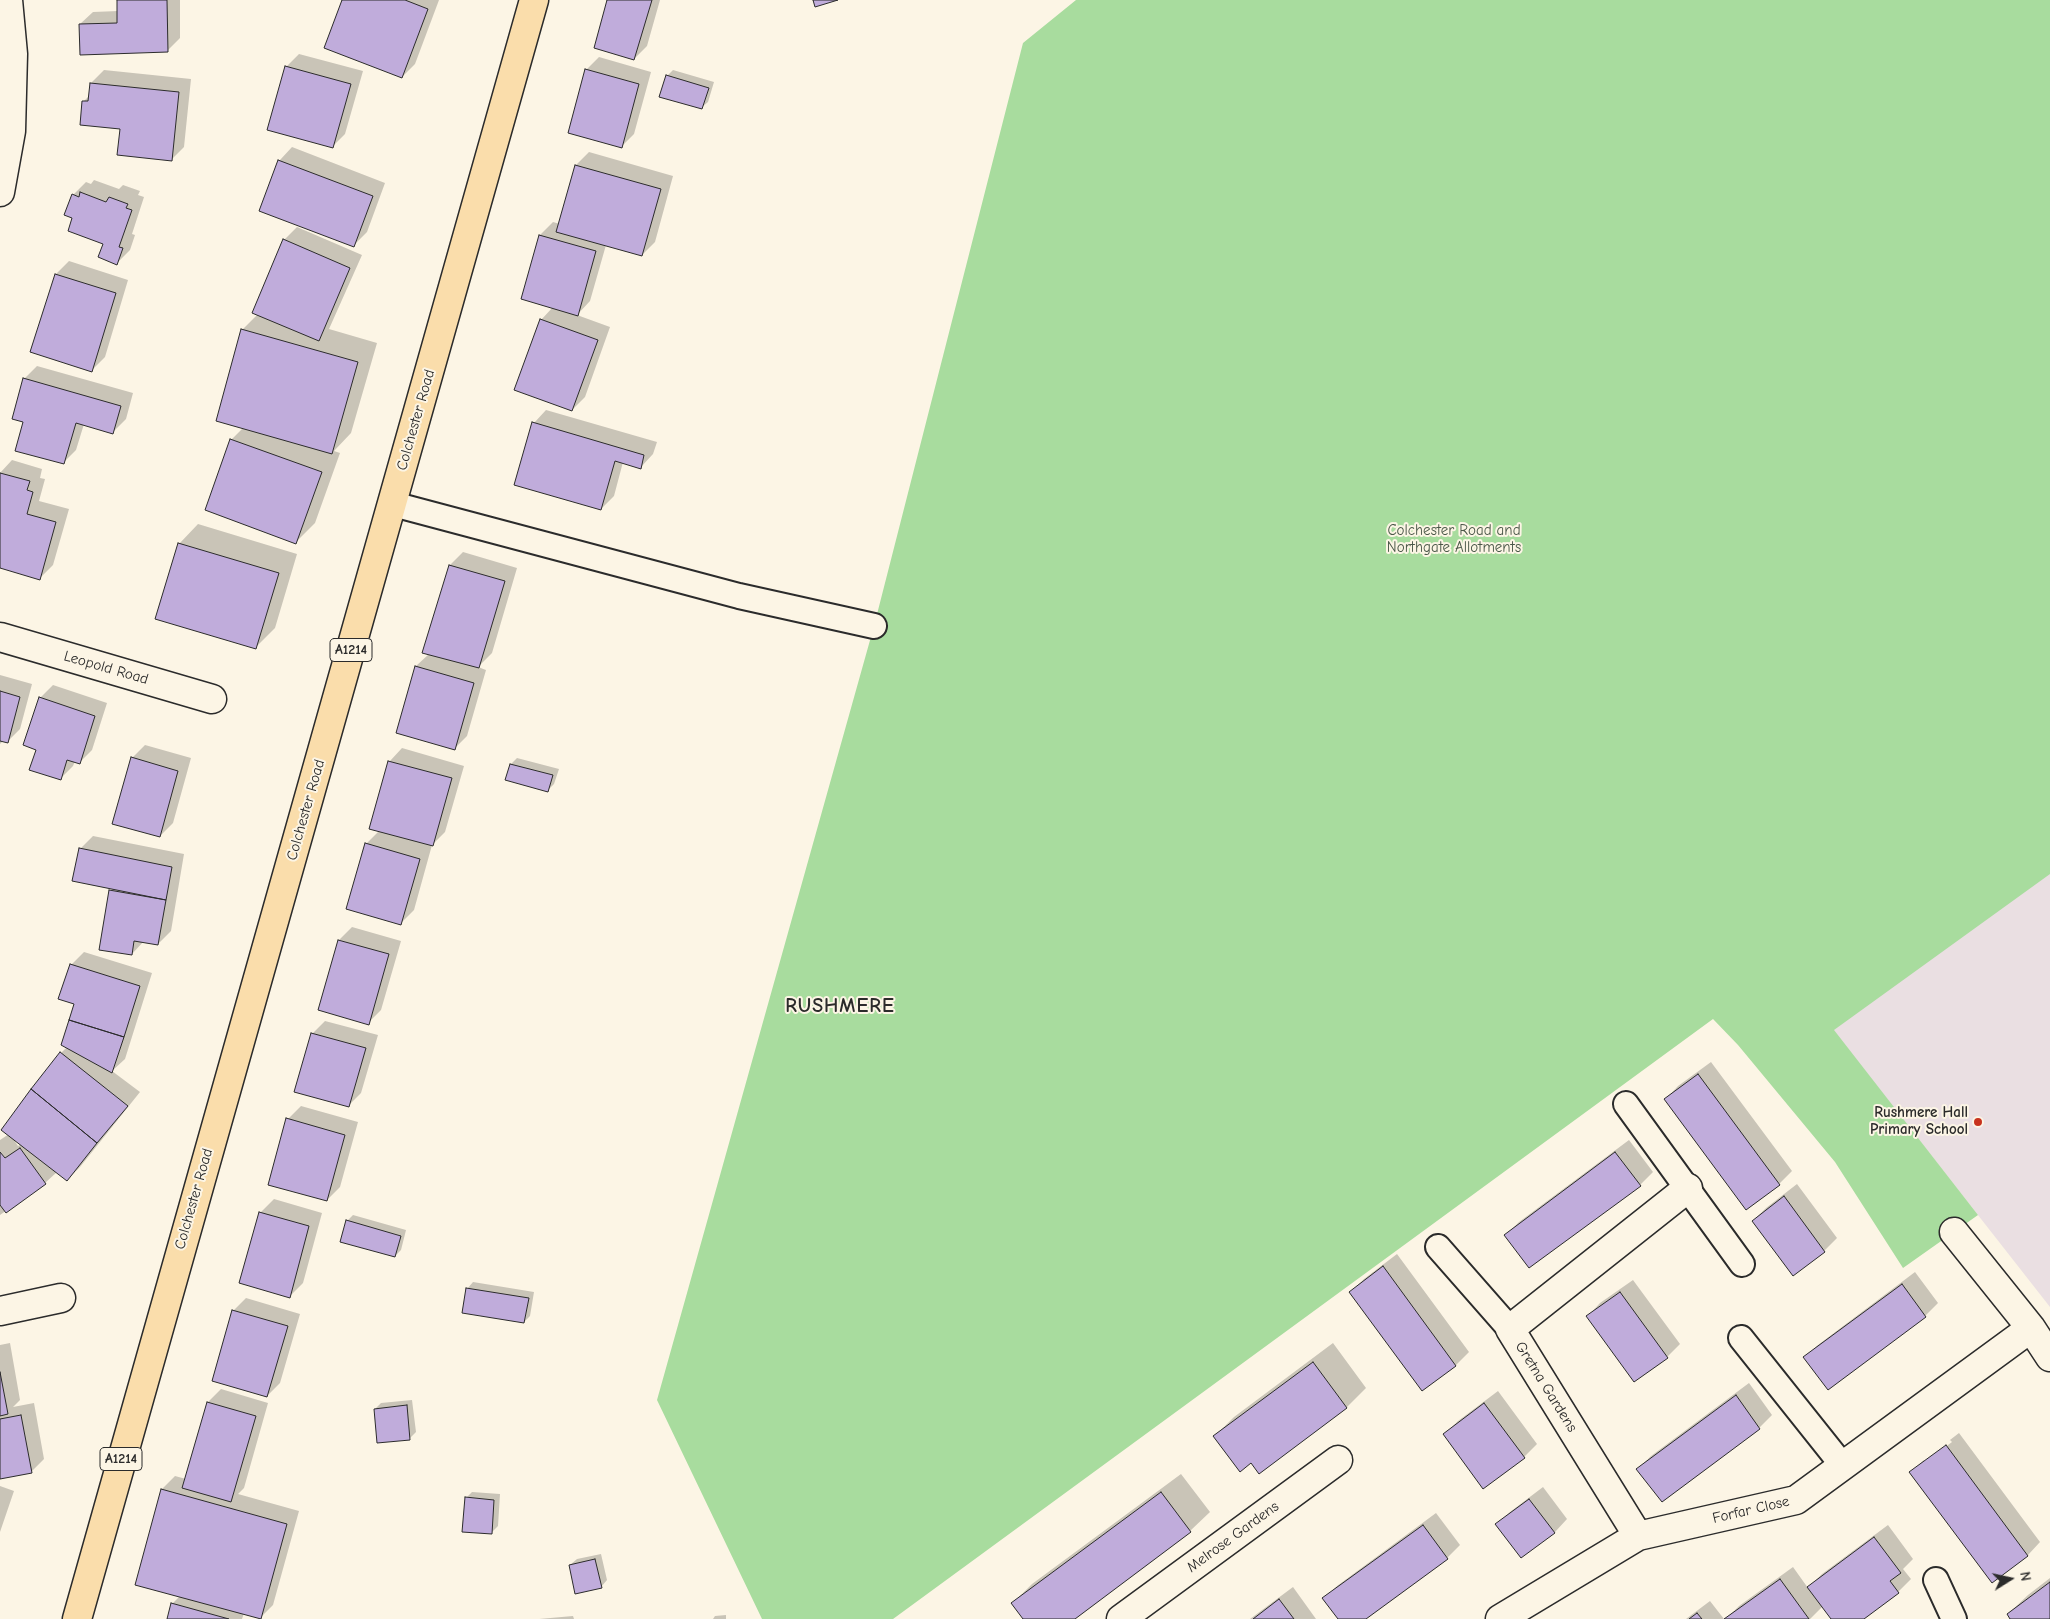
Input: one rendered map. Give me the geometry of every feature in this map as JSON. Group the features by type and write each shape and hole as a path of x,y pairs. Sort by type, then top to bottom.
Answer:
{"main road":[{"name":"Colchester Road","path":"76,1619 393,504 534,0"}],"street":[{"path":"0,192 12,131 13,54 8,0"},
{"name":"Leopold Road","path":"0,637 212,699"},
{"name":"Gretna Gardens","path":"1638,1536 1510,1329 1688,1188"},
{"path":"1954,1232 2031,1328 2050,1356"},
{"path":"0,1311 61,1298"},
{"name":"Forfar Close","path":"1500,1619 1638,1536 1796,1500 2031,1328"},
{"name":"Melrose Gardens","path":"1127,1617 1338,1460"}],"lane":[{"path":"393,504 739,596 874,626"},
{"path":"1626,1104 1742,1264"},
{"path":"1438,1247 1510,1329"},
{"path":"1742,1338 1843,1466"},
{"path":"1936,1580 1954,1619"}],"shaded area":[{"name":"Rushmere Hall Primary School","path":"2050,870 2050,1307 1833,1030"}],"green space":[{"name":"Colchester Road and Northgate Allotments","path":"1076,0 2050,0 2050,874 1834,1030 1978,1215 1903,1268 1835,1162 1738,1045 1713,1019 893,1619 762,1619 657,1400 874,626 1023,43"}],"building":[{"path":"117,0 167,0 168,52 80,55 79,24 117,23"},
{"path":"342,0 405,0 428,9 402,78 324,48"},
{"path":"607,0 652,0 634,60 594,48"},
{"path":"813,0 838,0 815,7"},
{"path":"285,66 351,84 333,148 267,130"},
{"path":"585,69 639,84 622,148 568,133"},
{"path":"666,75 709,88 702,109 659,97"},
{"path":"90,83 179,92 172,161 117,155 120,129 80,125 82,101 88,101"},
{"path":"278,160 373,196 354,247 259,211"},
{"path":"575,165 661,189 642,256 556,232"},
{"path":"80,192 106,202 109,197 128,204 126,208 132,210 119,247 123,248 117,265 98,257 103,244 68,231 72,218 64,215 72,194 79,197"},
{"path":"539,235 596,251 578,316 521,299"},
{"path":"283,239 350,268 319,341 252,313"},
{"path":"55,274 116,293 92,372 30,352"},
{"path":"540,319 598,340 572,411 514,390"},
{"path":"241,329 358,362 332,454 216,421"},
{"path":"23,378 121,406 113,434 76,423 64,464 15,451 23,422 12,419"},
{"path":"532,422 644,455 641,469 615,461 601,510 514,485"},
{"path":"230,439 322,472 296,544 205,510"},
{"path":"0,473 30,481 27,490 33,492 27,514 56,522 40,580 0,568"},
{"path":"178,543 279,573 256,649 155,619"},
{"path":"449,565 505,581 479,668 422,653"},
{"path":"415,666 474,683 455,750 396,733"},
{"path":"0,691 20,697 8,743 0,741"},
{"path":"39,697 95,716 80,764 67,760 61,780 29,770 36,750 23,745"},
{"path":"131,757 178,771 160,837 112,824"},
{"path":"388,761 452,778 433,846 369,829"},
{"path":"510,764 553,775 548,792 505,780"},
{"path":"365,843 420,859 401,925 346,909"},
{"path":"79,848 172,867 166,900 72,881"},
{"path":"109,890 166,900 158,945 134,941 132,955 99,950"},
{"path":"338,940 389,954 369,1025 318,1010"},
{"path":"70,964 140,986 124,1037 69,1020 74,1004 58,999"},
{"path":"69,1020 124,1037 112,1073 61,1045"},
{"path":"311,1033 366,1048 349,1107 294,1092"},
{"path":"60,1052 128,1106 97,1143 31,1089"},
{"path":"1698,1074 1780,1185 1746,1210 1664,1099"},
{"path":"31,1089 97,1143 67,1181 1,1130"},
{"path":"286,1118 345,1135 327,1201 268,1185"},
{"path":"20,1148 46,1184 6,1213 0,1205 0,1152 5,1158"},
{"path":"1615,1152 1641,1186 1529,1268 1504,1235"},
{"path":"1784,1196 1825,1252 1793,1276 1752,1221"},
{"path":"259,1212 309,1226 290,1298 239,1283"},
{"path":"346,1220 401,1236 395,1257 340,1242"},
{"path":"1383,1266 1456,1366 1422,1391 1349,1292"},
{"path":"1902,1284 1926,1317 1828,1390 1803,1357"},
{"path":"466,1288 529,1298 524,1323 462,1313"},
{"path":"1620,1292 1668,1358 1634,1382 1586,1316"},
{"path":"232,1310 288,1326 267,1397 212,1381"},
{"path":"1313,1362 1347,1408 1259,1474 1251,1463 1240,1472 1213,1436"},
{"path":"0,1372 8,1414 0,1416"},
{"path":"1736,1395 1760,1429 1662,1502 1636,1469"},
{"path":"207,1402 256,1416 231,1502 182,1488"},
{"path":"1484,1403 1525,1458 1483,1489 1443,1434"},
{"path":"407,1405 410,1440 377,1443 374,1409"},
{"path":"21,1415 32,1473 0,1479 0,1419"},
{"path":"1946,1445 2028,1556 1992,1583 1909,1472"},
{"path":"161,1489 287,1524 261,1619 135,1585"},
{"path":"1161,1492 1191,1532 1075,1619 1023,1619 1011,1603"},
{"path":"465,1497 494,1500 492,1534 462,1532"},
{"path":"1529,1499 1555,1533 1521,1558 1495,1524"},
{"path":"1423,1525 1448,1559 1366,1619 1338,1619 1322,1598"},
{"path":"1874,1537 1901,1573 1890,1581 1899,1593 1864,1619 1831,1619 1807,1587"},
{"path":"595,1559 602,1588 575,1594 569,1565"},
{"path":"1780,1579 1809,1619 1724,1619"},
{"path":"2050,1582 2050,1619 2010,1619 2007,1614"},
{"path":"1279,1599 1294,1619 1253,1619"},
{"path":"171,1603 229,1619 167,1619"},
{"path":"1697,1613 1702,1619 1689,1619"}],"place":[{"name":"Rushmere Hall Primary School","path":"1978,1122"}],"district":[{"name":"RUSHMERE","path":"840,1006"}]}
